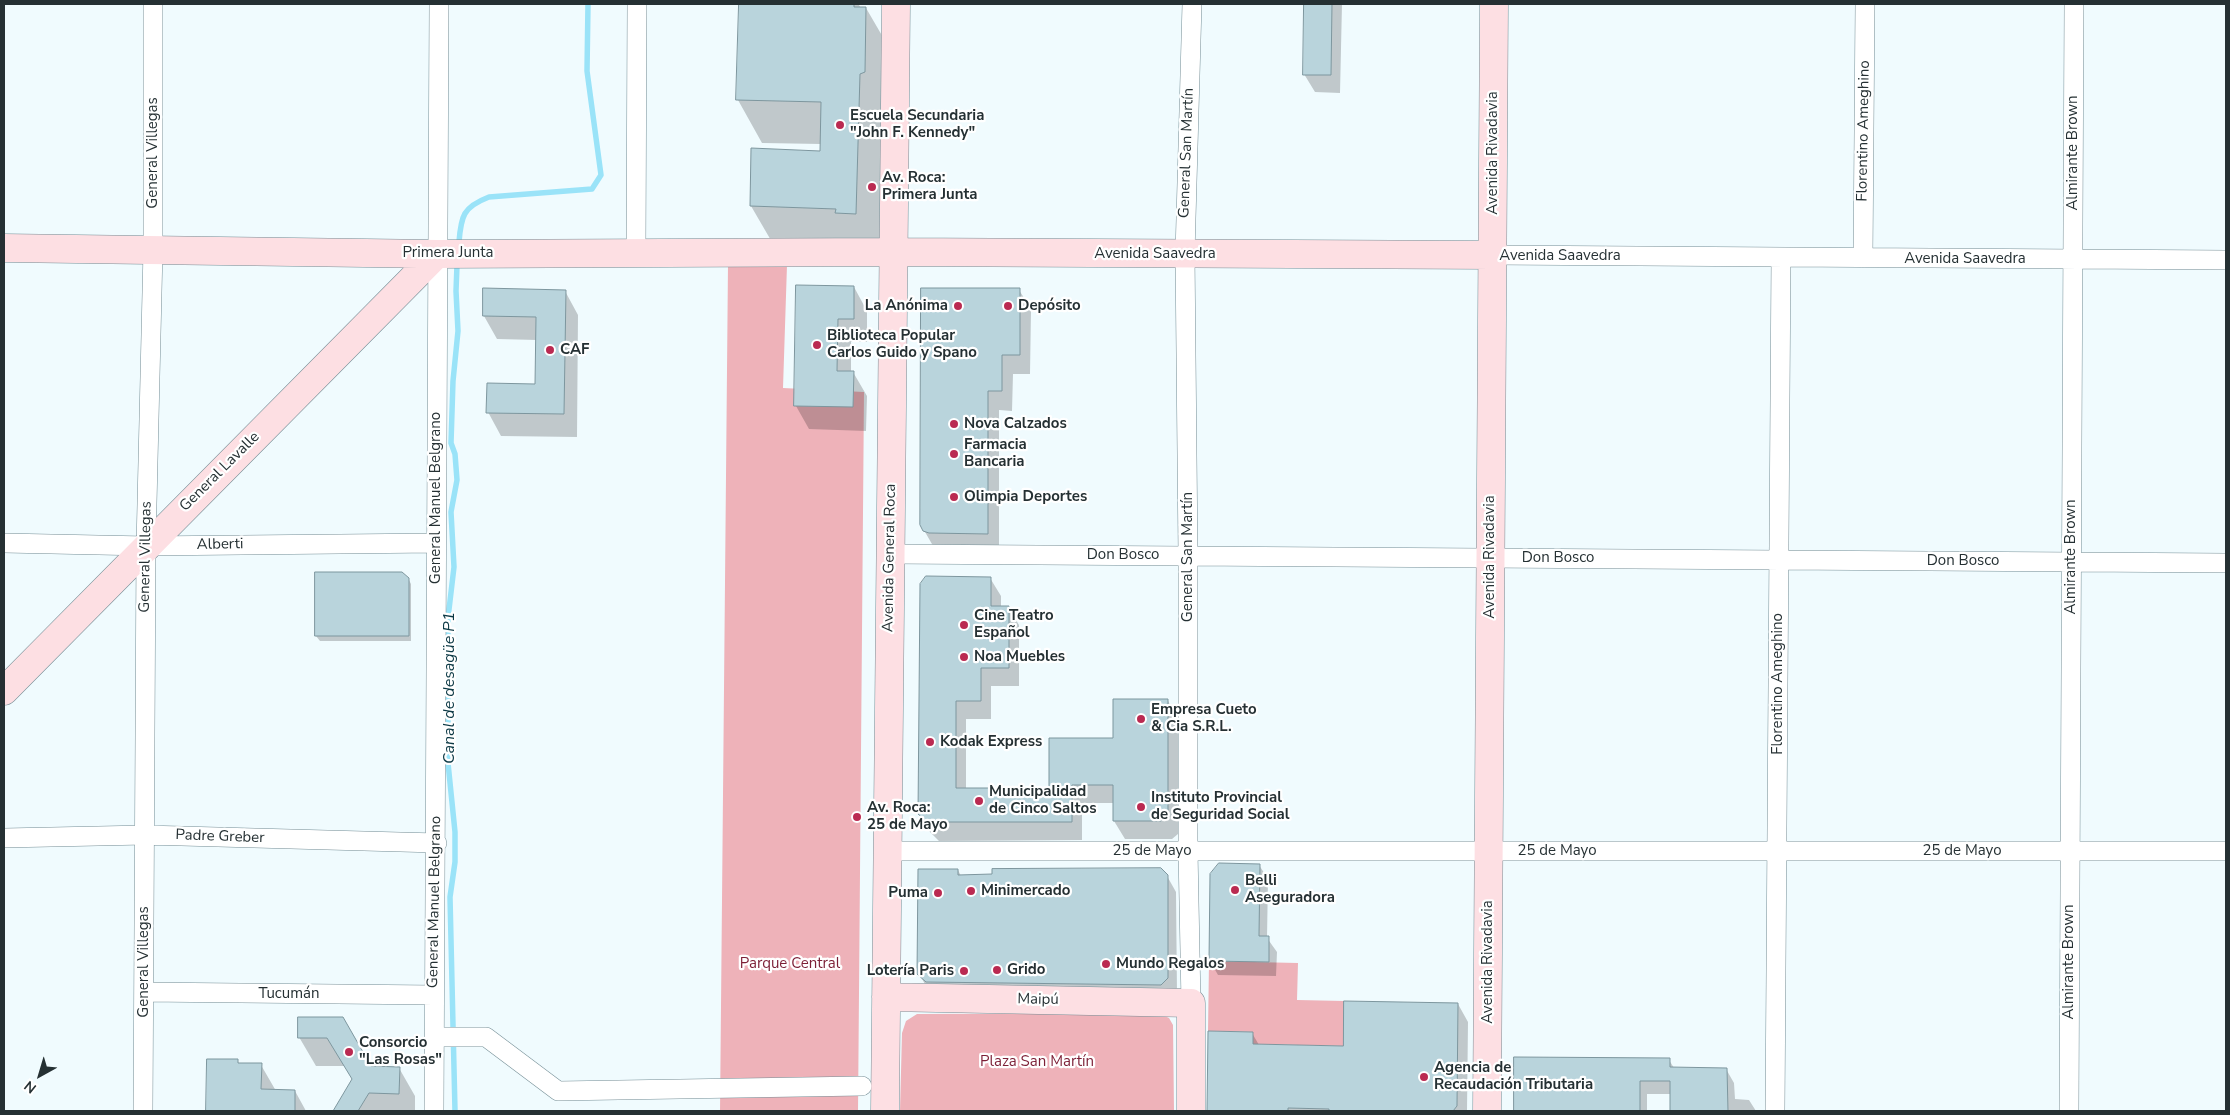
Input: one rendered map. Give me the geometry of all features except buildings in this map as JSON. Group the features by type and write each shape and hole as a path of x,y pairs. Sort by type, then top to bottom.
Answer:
{"street":[{"name":"General Villegas","path":"143,1111 146,546 153,250 152,4"},
{"name":"General Manuel Belgrano","path":"434,1111 438,1037 434,995 437,843 437,254 440,4"},
{"path":"636,253 637,4"},
{"name":"Avenida General Roca","path":"885,1111 896,4"},
{"name":"General San Martín","path":"1191,1111 1188,851 1188,556 1184,254 1192,4"},
{"name":"Avenida Rivadavia","path":"1487,1111 1494,4"},
{"name":"Florentino Ameghino","path":"1863,258 1865,4"},
{"name":"Almirante Brown","path":"2069,1111 2074,4"},
{"name":"Primera Junta","path":"4,248 437,254 893,252"},
{"name":"Avenida Saavedra","path":"893,252 2226,260"},
{"name":"General Lavalle","path":"4,691 437,254"},
{"name":"Florentino Ameghino","path":"1775,1111 1781,257"},
{"name":"Alberti","path":"4,543 146,546 436,543"},
{"name":"Don Bosco","path":"890,554 2226,562"},
{"name":"Padre Greber","path":"4,838 145,835 437,843"},
{"name":"25 de Mayo","path":"888,851 2226,851"},
{"name":"Tucumán","path":"144,992 434,995"},
{"name":"Maipú","path":"886,997 1191,1004"},
{"path":"438,1037 486,1037 558,1091 862,1086"}],"green space":[{"name":"Parque Central","path":"728,264 787,265 783,388 864,392 858,1111 720,1111"},
{"path":"1209,961 1298,963 1297,1000 1344,1001 1343,1046 1253,1044 1253,1032 1208,1031"},
{"name":"Plaza San Martín","path":"1158,1013 1169,1018 1173,1025 1174,1111 900,1111 902,1033 906,1021 917,1014"}],"waterway":[{"name":"Canal de desagüe P1","path":"459,242 461,225 465,214 480,201 489,197 592,189 601,175 587,71 588,4"},
{"name":"Canal de desagüe P1","path":"455,1111 450,897 455,862 455,832 448,763 448,618 454,567 451,512 457,480 455,454 451,443 453,381 458,331 457,265"}],"place":[{"name":"Escuela Secundaria \"John F. Kennedy\"","path":"840,125"},
{"name":"Av. Roca: Primera Junta","path":"872,187"},
{"name":"La Anónima","path":"958,306"},
{"name":"Depósito","path":"1008,306"},
{"name":"Biblioteca Popular Carlos Guido y Spano","path":"817,345"},
{"name":"CAF","path":"550,350"},
{"name":"Nova Calzados","path":"954,424"},
{"name":"Farmacia Bancaria","path":"954,454"},
{"name":"Olimpia Deportes","path":"954,497"},
{"name":"Cine Teatro Español","path":"964,625"},
{"name":"Noa Muebles","path":"964,657"},
{"name":"Empresa Cueto & Cia S.R.L.","path":"1141,719"},
{"name":"Kodak Express","path":"930,742"},
{"name":"Municipalidad de Cinco Saltos","path":"979,801"},
{"name":"Instituto Provincial de Seguridad Social","path":"1141,807"},
{"name":"Av. Roca: 25 de Mayo","path":"857,817"},
{"name":"Belli Aseguradora","path":"1235,890"},
{"name":"Minimercado","path":"971,891"},
{"name":"Puma","path":"938,893"},
{"name":"Mundo Regalos","path":"1106,964"},
{"name":"Grido","path":"997,970"},
{"name":"Lotería Paris","path":"964,971"},
{"name":"Consorcio \"Las Rosas\"","path":"349,1052"},
{"name":"Agencia de Recaudación Tributaria","path":"1424,1077"}]}
